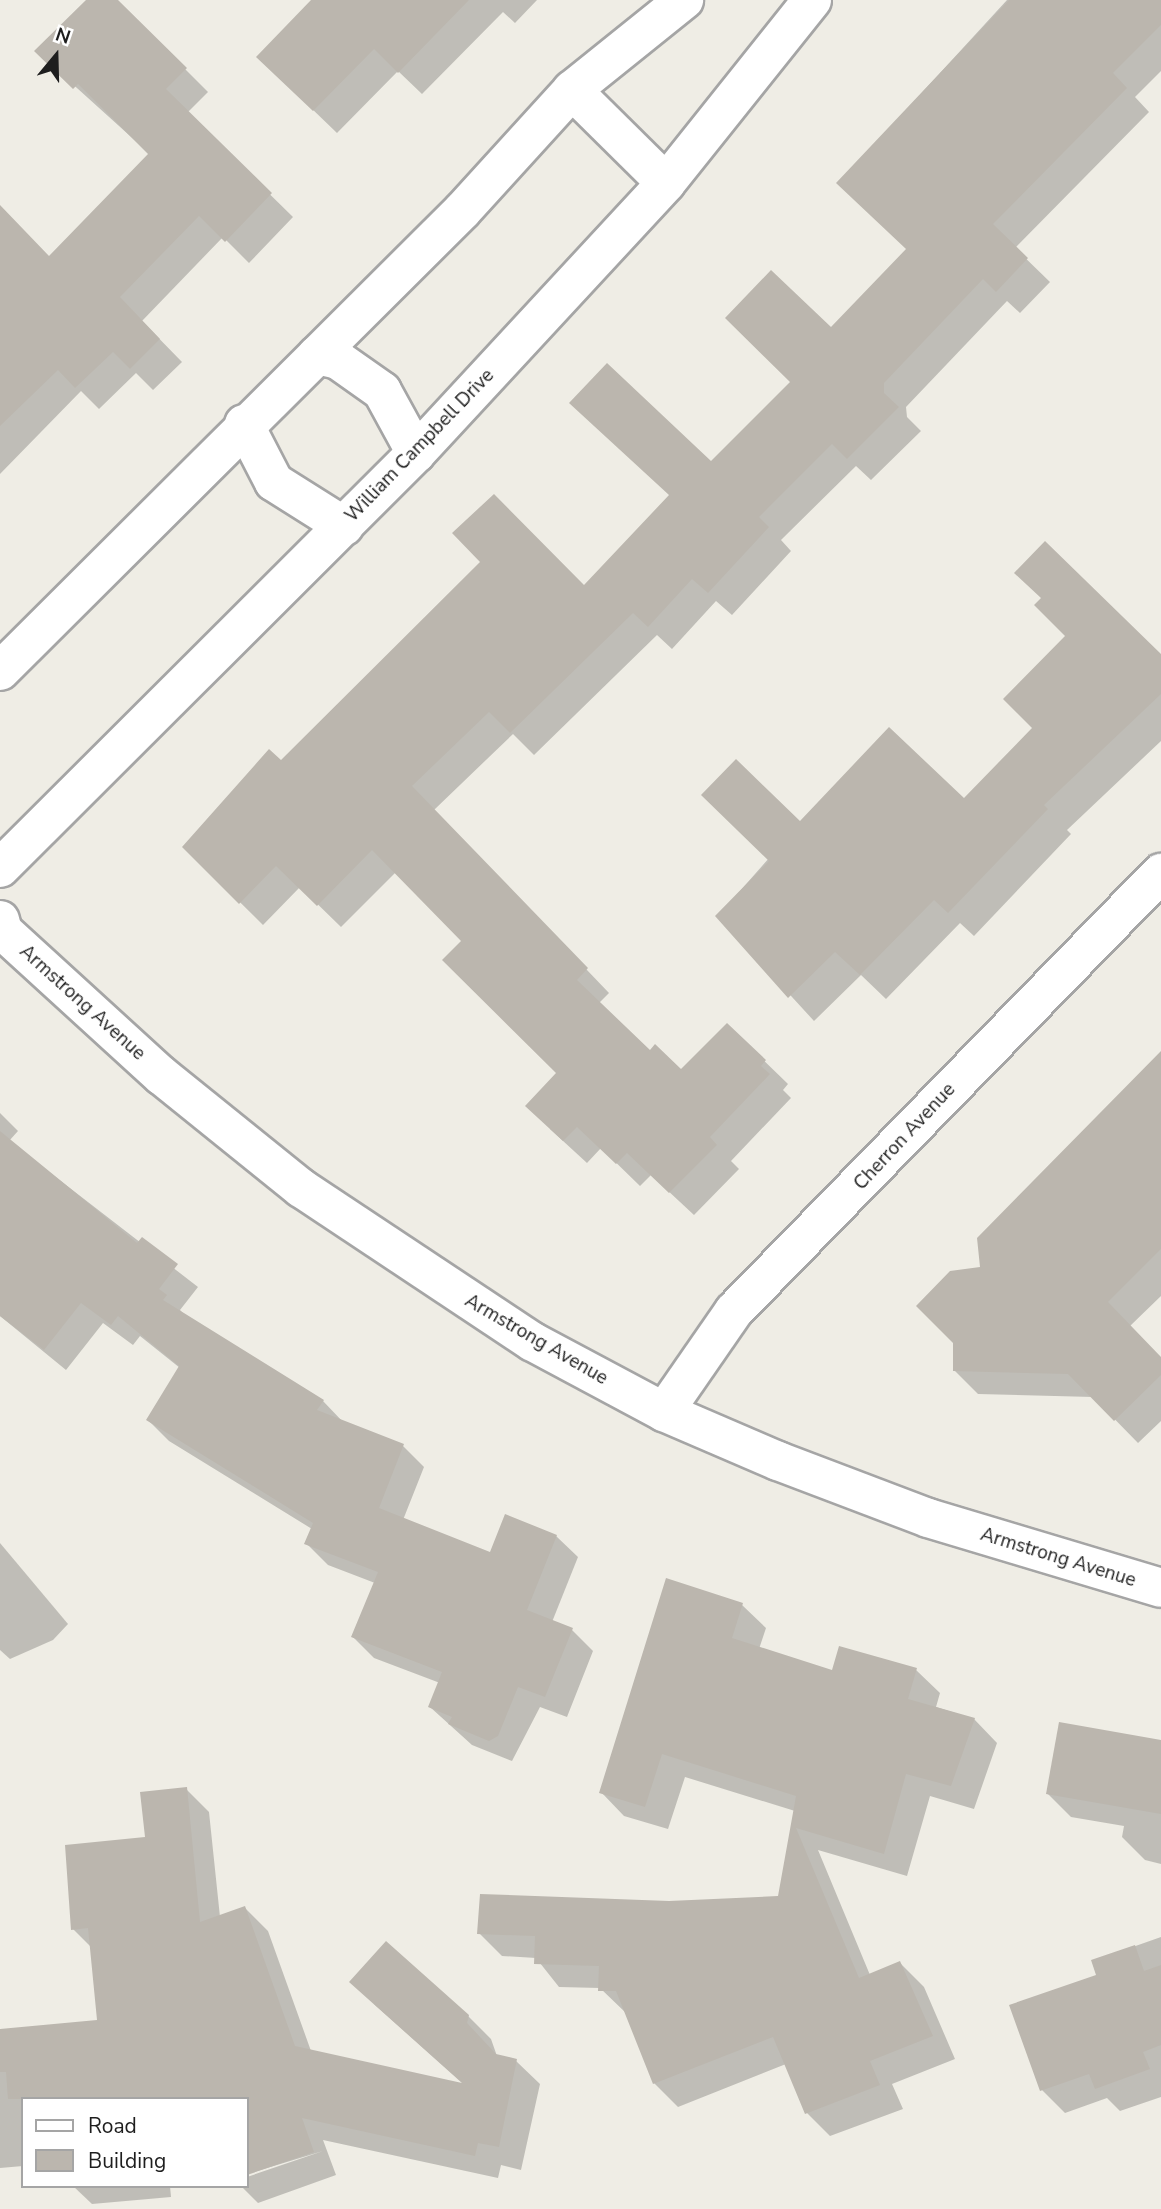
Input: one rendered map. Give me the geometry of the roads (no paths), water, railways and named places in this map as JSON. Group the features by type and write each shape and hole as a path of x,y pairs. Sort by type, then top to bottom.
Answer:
{"street":[{"path":"0,671 317,355 572,90 684,0"},
{"name":"William Campbell Drive","path":"0,868 416,453 666,183 812,0"},
{"path":"572,90 666,183"},
{"path":"317,355 338,360 382,391 416,453"},
{"path":"244,425 274,482 344,526"},
{"name":"Cherron Avenue","path":"664,1412 689,1367 733,1311 1161,873"},
{"name":"Armstrong Avenue","path":"1,927 162,1076 302,1188 533,1342 664,1412 928,1518 1161,1588"}]}
